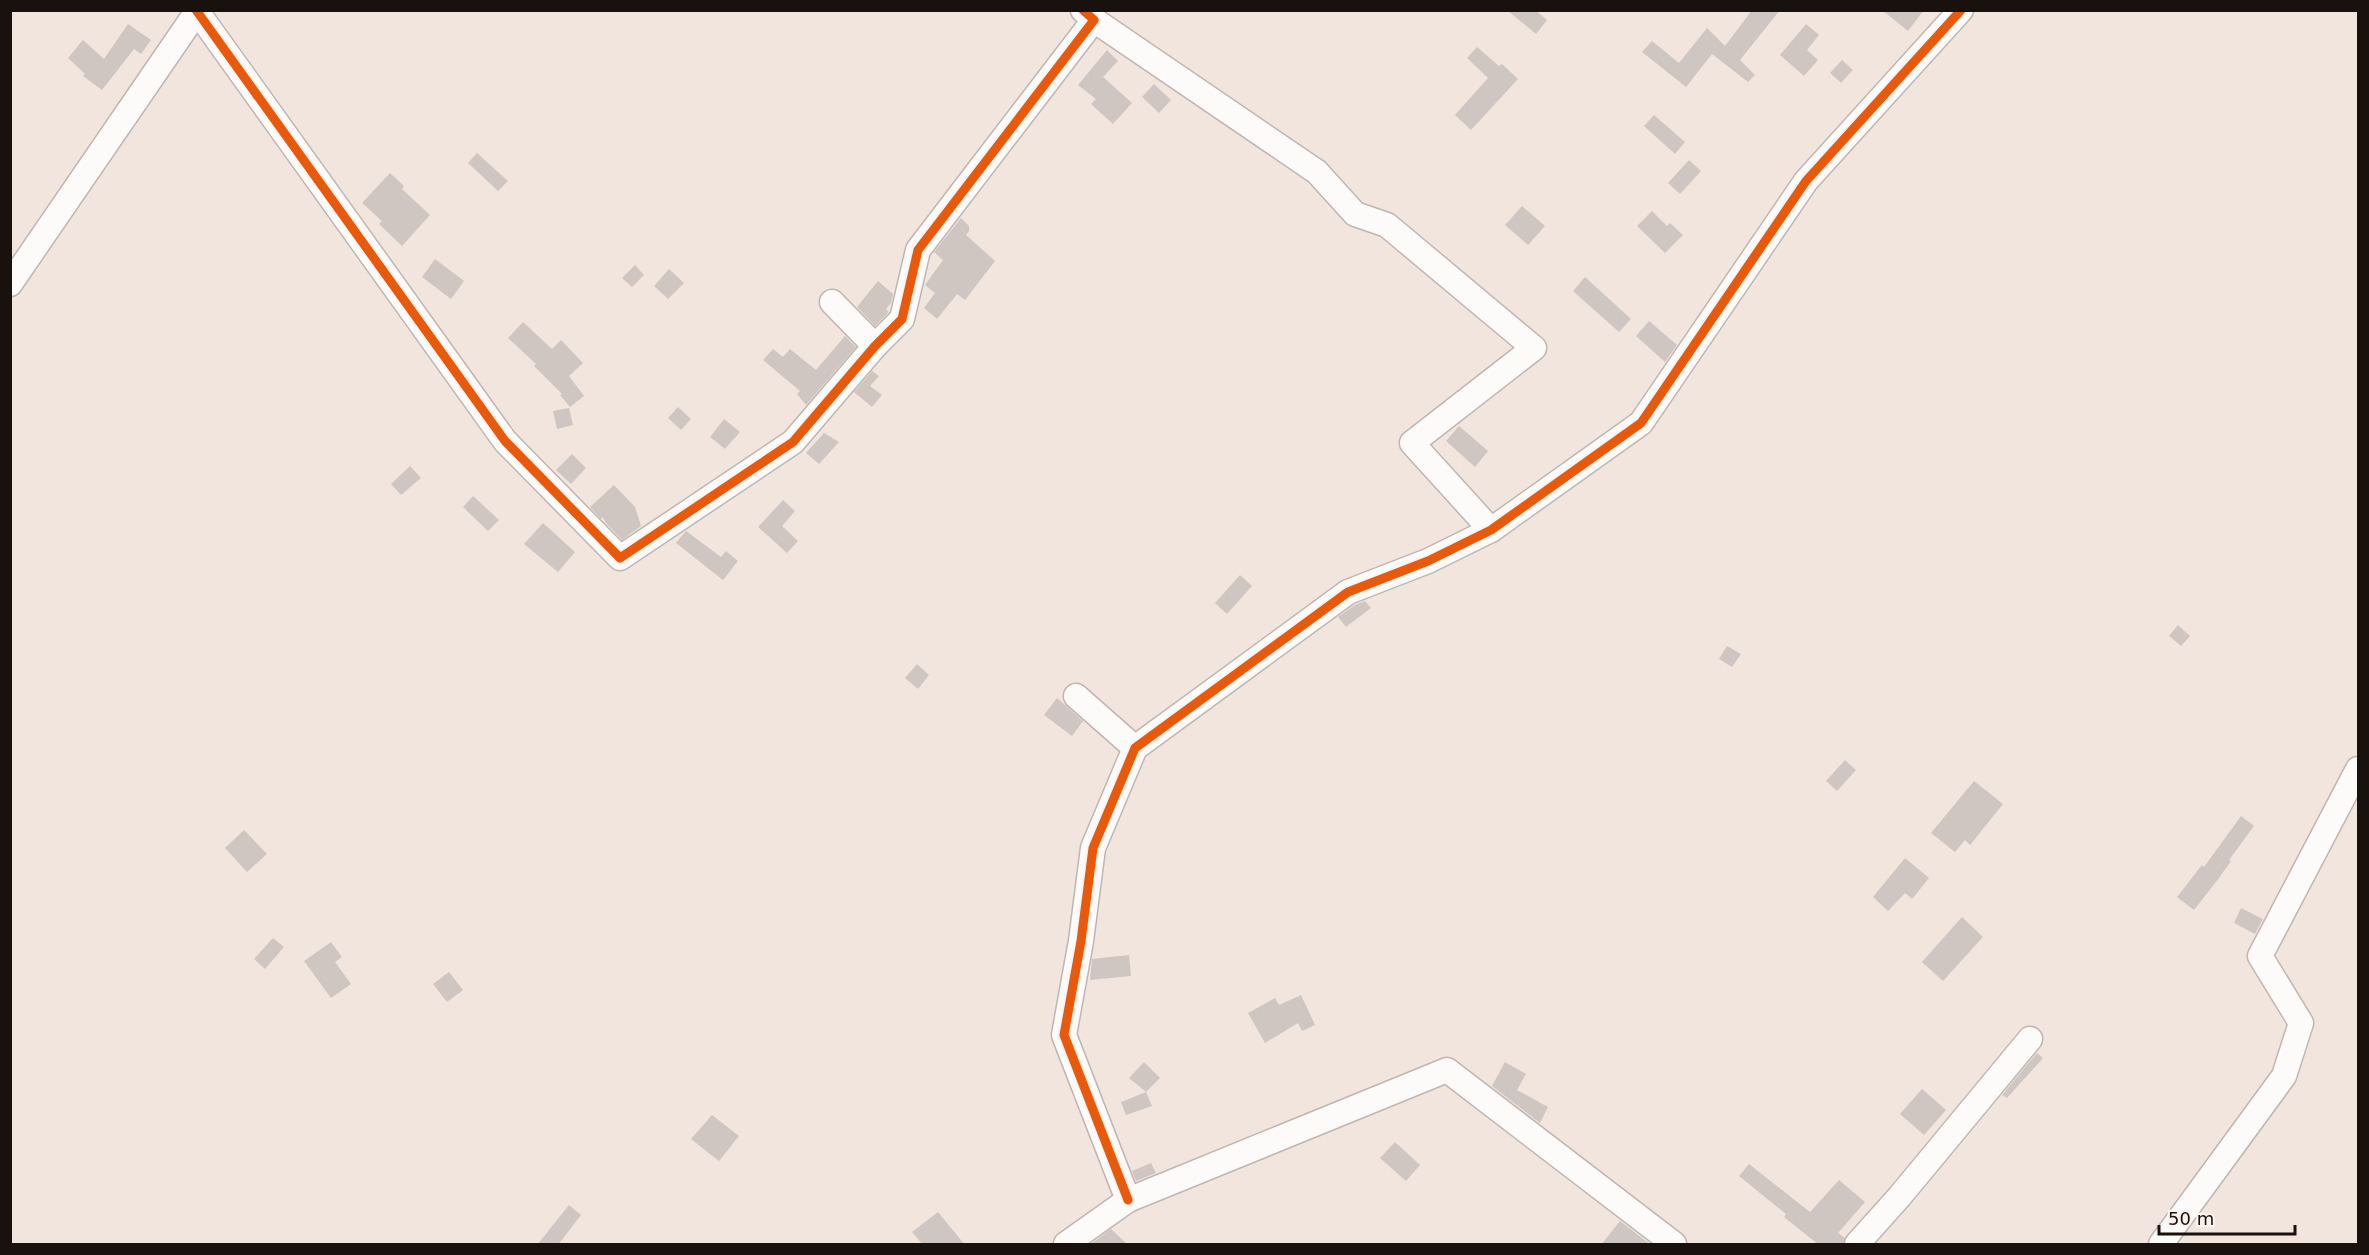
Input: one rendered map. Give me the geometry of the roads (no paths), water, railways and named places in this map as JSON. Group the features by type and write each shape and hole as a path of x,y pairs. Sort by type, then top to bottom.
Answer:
{"street":[{"path":"1128,1200 1064,1035 1081,941 1094,848 1136,748 1348,592 1428,561 1491,530 1641,423 1806,181 1961,10"},
{"path":"10,284 197,11 505,441 620,558 793,442 875,346 902,319 918,250 1089,15 1317,172 1355,214 1387,225 1534,348 1412,443 1491,530"},
{"path":"832,302 875,346"},
{"path":"1076,696 1136,748"},
{"path":"2161,1245 2284,1076 2301,1023 2260,956 2358,769"},
{"path":"1857,1245 2031,1039"},
{"path":"1066,1245 1128,1200 1447,1070 1674,1245"}]}
